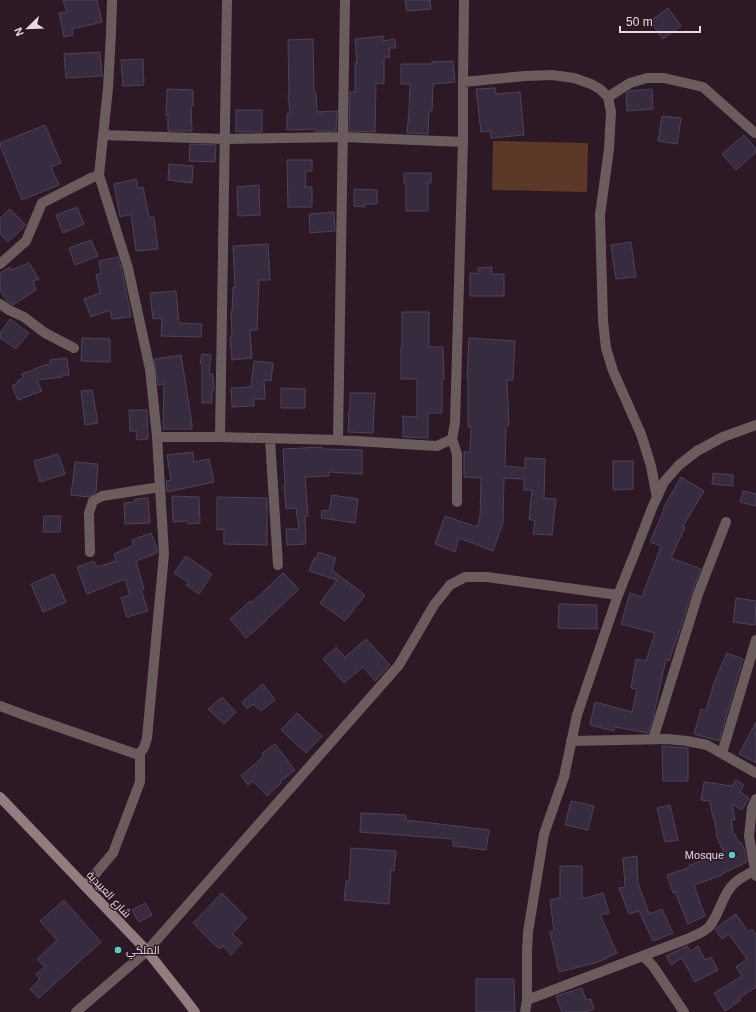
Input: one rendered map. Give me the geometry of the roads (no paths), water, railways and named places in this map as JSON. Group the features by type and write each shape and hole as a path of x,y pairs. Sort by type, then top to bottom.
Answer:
{"main road":[{"name":"شارع العبيدية","path":"0,797 147,951 195,1012"}],"street":[{"path":"85,886 113,853 140,782 140,753 144,748 147,738 164,554 157,437 150,369 128,268 99,175 112,33 112,0"},
{"path":"220,437 227,0"},
{"path":"338,440 345,0"},
{"path":"457,502 457,454 452,439 455,423 463,142 464,0"},
{"path":"463,82 552,75 574,78 591,84 600,89 608,97 611,112 609,149 600,215 603,321 606,348 613,371 641,434 651,466 657,498"},
{"path":"608,97 630,83 647,78 664,78 704,87 755,133"},
{"path":"103,135 225,139 343,137 463,142"},
{"path":"0,264 26,242 42,203 99,175"},
{"path":"0,304 24,317 45,333 74,348"},
{"path":"526,1012 528,932 544,834 564,776 577,715 618,595 652,508 664,482 679,465 697,451 723,437 756,425"},
{"path":"157,437 338,440 437,446 452,439"},
{"path":"270,439 278,565"},
{"path":"90,552 89,513 93,501 102,496 160,487"},
{"path":"653,739 698,594 726,522"},
{"path":"76,1012 147,951 399,665 434,605 450,585 466,577 487,577 618,595"},
{"path":"722,753 756,640"},
{"path":"0,706 130,752 136,754 140,753"},
{"path":"571,742 668,738 687,741 707,746 756,773"},
{"path":"527,1000 687,939 708,928 714,921 730,888 740,878 756,872 749,836 752,808 756,800"},
{"path":"643,956 653,966 684,1012"}],"place":[{"name":"Mosque","path":"732,855"},
{"name":"الملكي","path":"118,950"}]}
